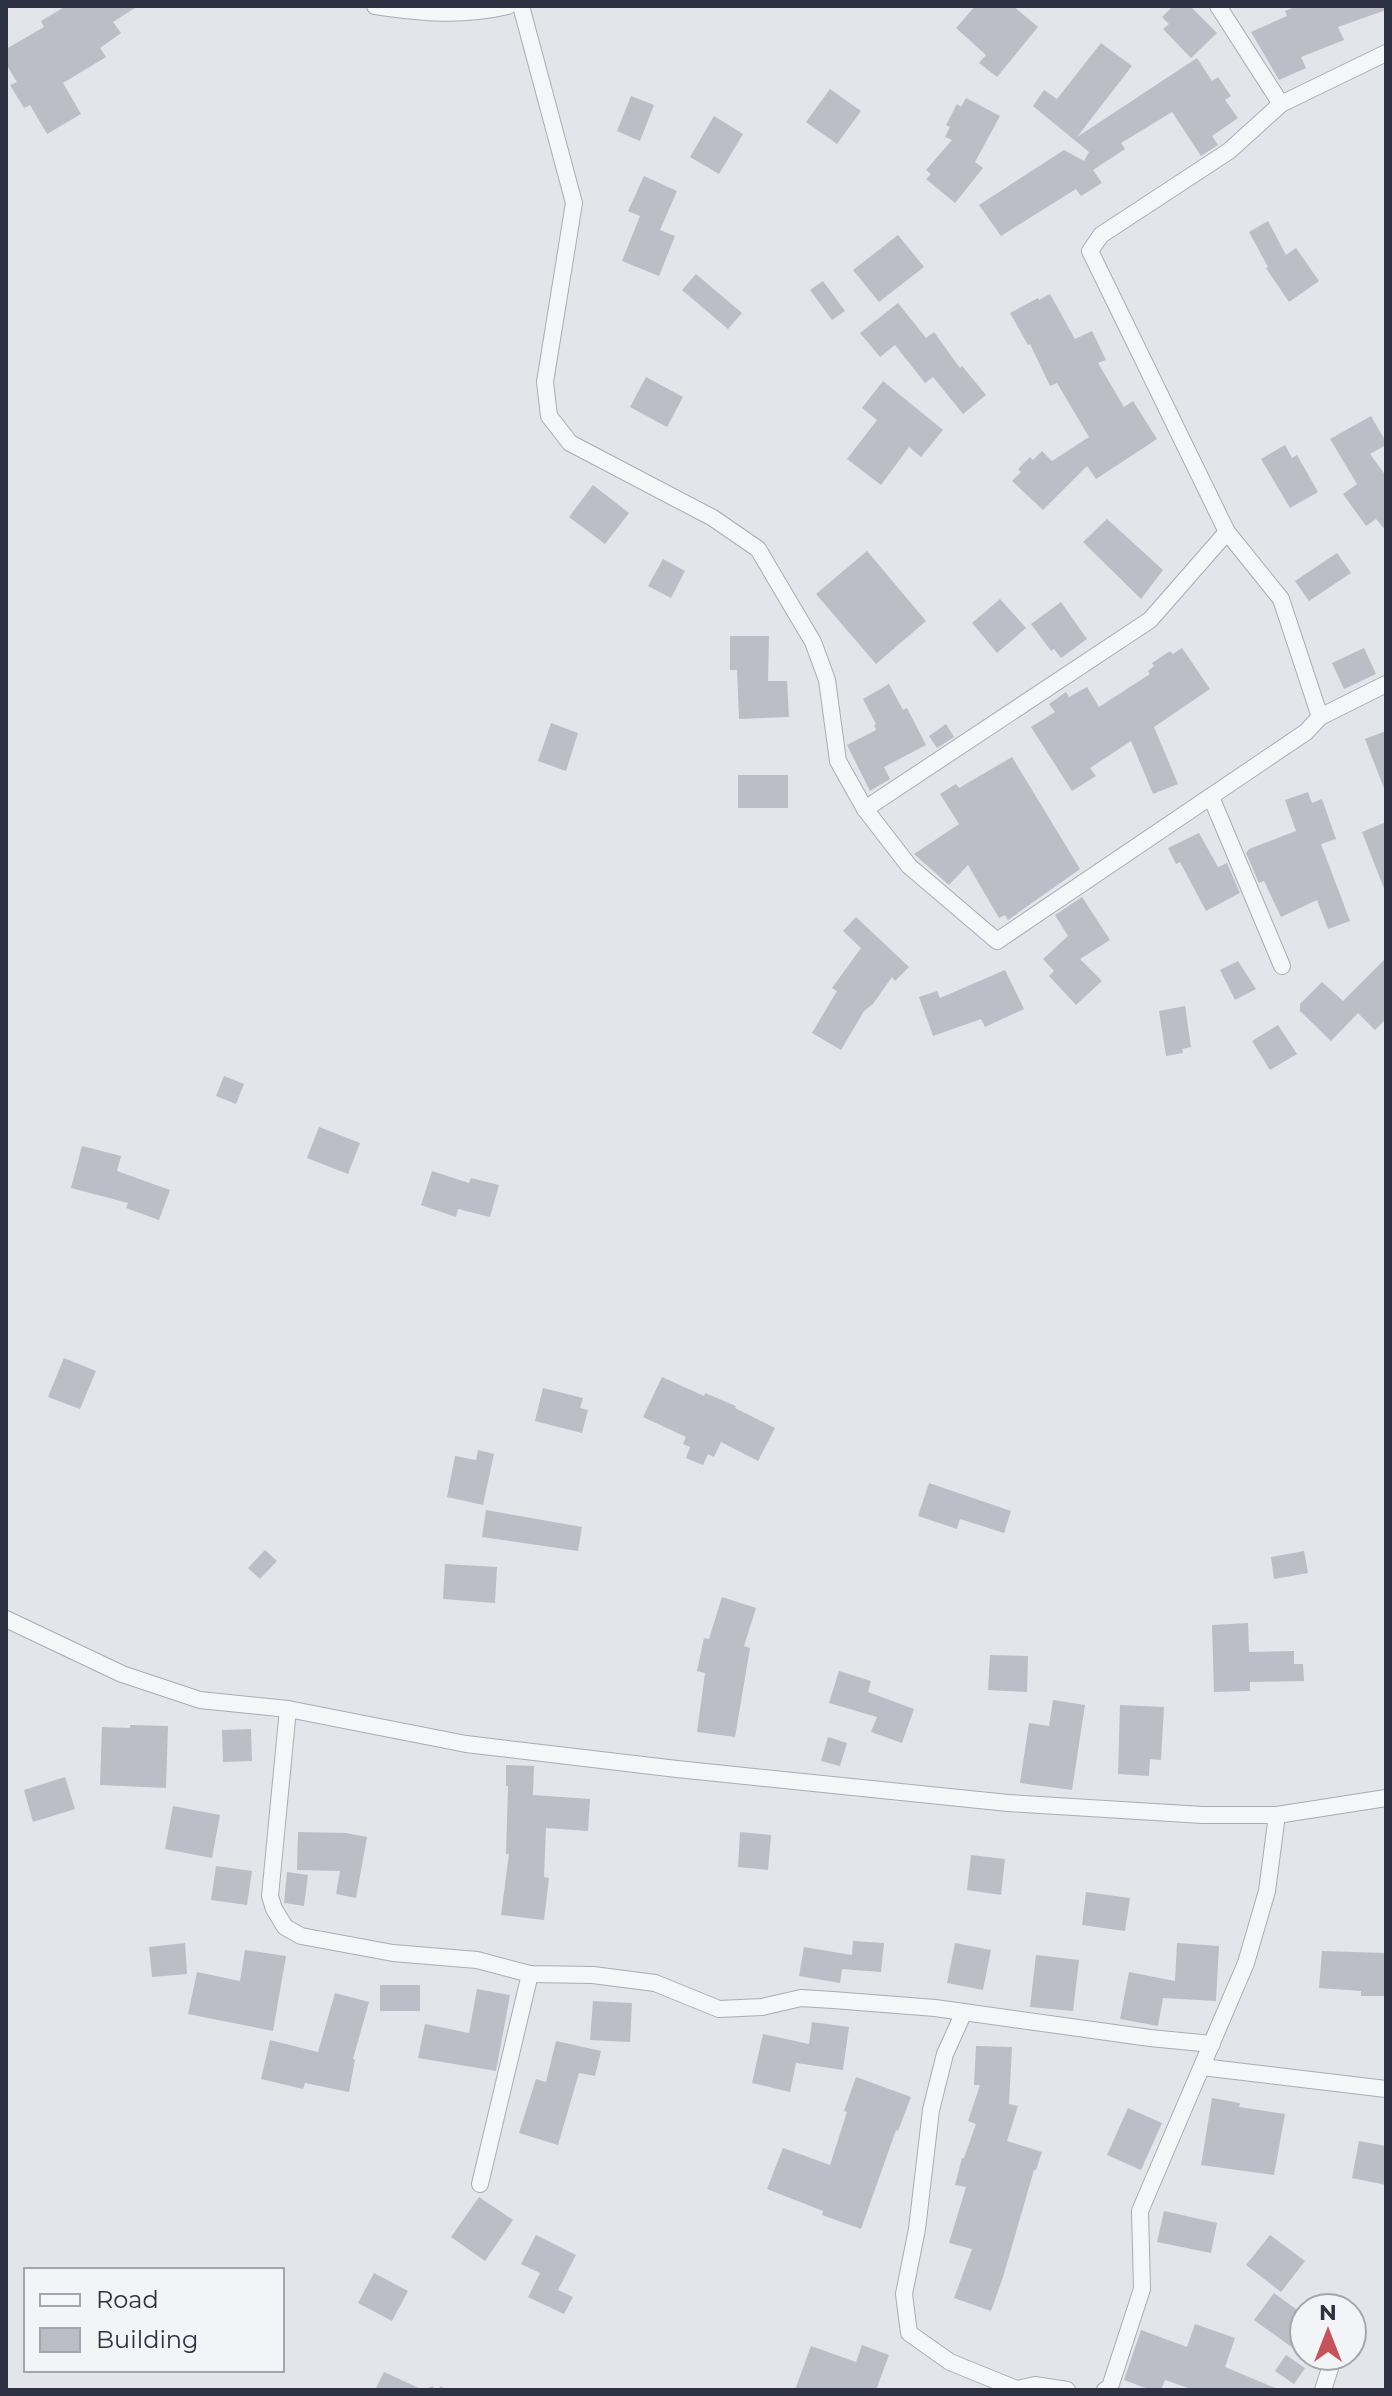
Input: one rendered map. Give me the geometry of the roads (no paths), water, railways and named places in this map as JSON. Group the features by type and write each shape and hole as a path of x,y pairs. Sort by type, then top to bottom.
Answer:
{"street":[{"path":"375,6 415,12 477,14 508,6"},
{"path":"521,6 574,203 545,382 549,416 570,443 713,518 758,549 813,642 827,680 838,761 865,809 909,866 997,941 1306,732 1320,717 1386,684"},
{"path":"1218,6 1281,104"},
{"path":"1320,717 1281,599 1227,532 1090,251 1101,235 1229,151 1281,104 1386,53"},
{"path":"865,809 1150,620 1227,532"},
{"path":"1211,797 1282,966"},
{"path":"6,1619 122,1674 200,1700 288,1709 466,1744 1008,1803 1203,1815 1277,1815 1386,1798"},
{"path":"288,1709 270,1896 285,1927 301,1936 393,1953 477,1960 530,1974 593,1975 655,1983 719,2009 762,2007 801,1998 964,2012 1212,2044"},
{"path":"1110,2389 1142,2289 1140,2211 1246,1963 1267,1891 1277,1815"},
{"path":"480,2184 530,1974"},
{"path":"964,2012 935,2086 917,2229 904,2294 909,2333 950,2362 1013,2389 1035,2385 1067,2390"},
{"path":"1202,2067 1386,2089"}]}
